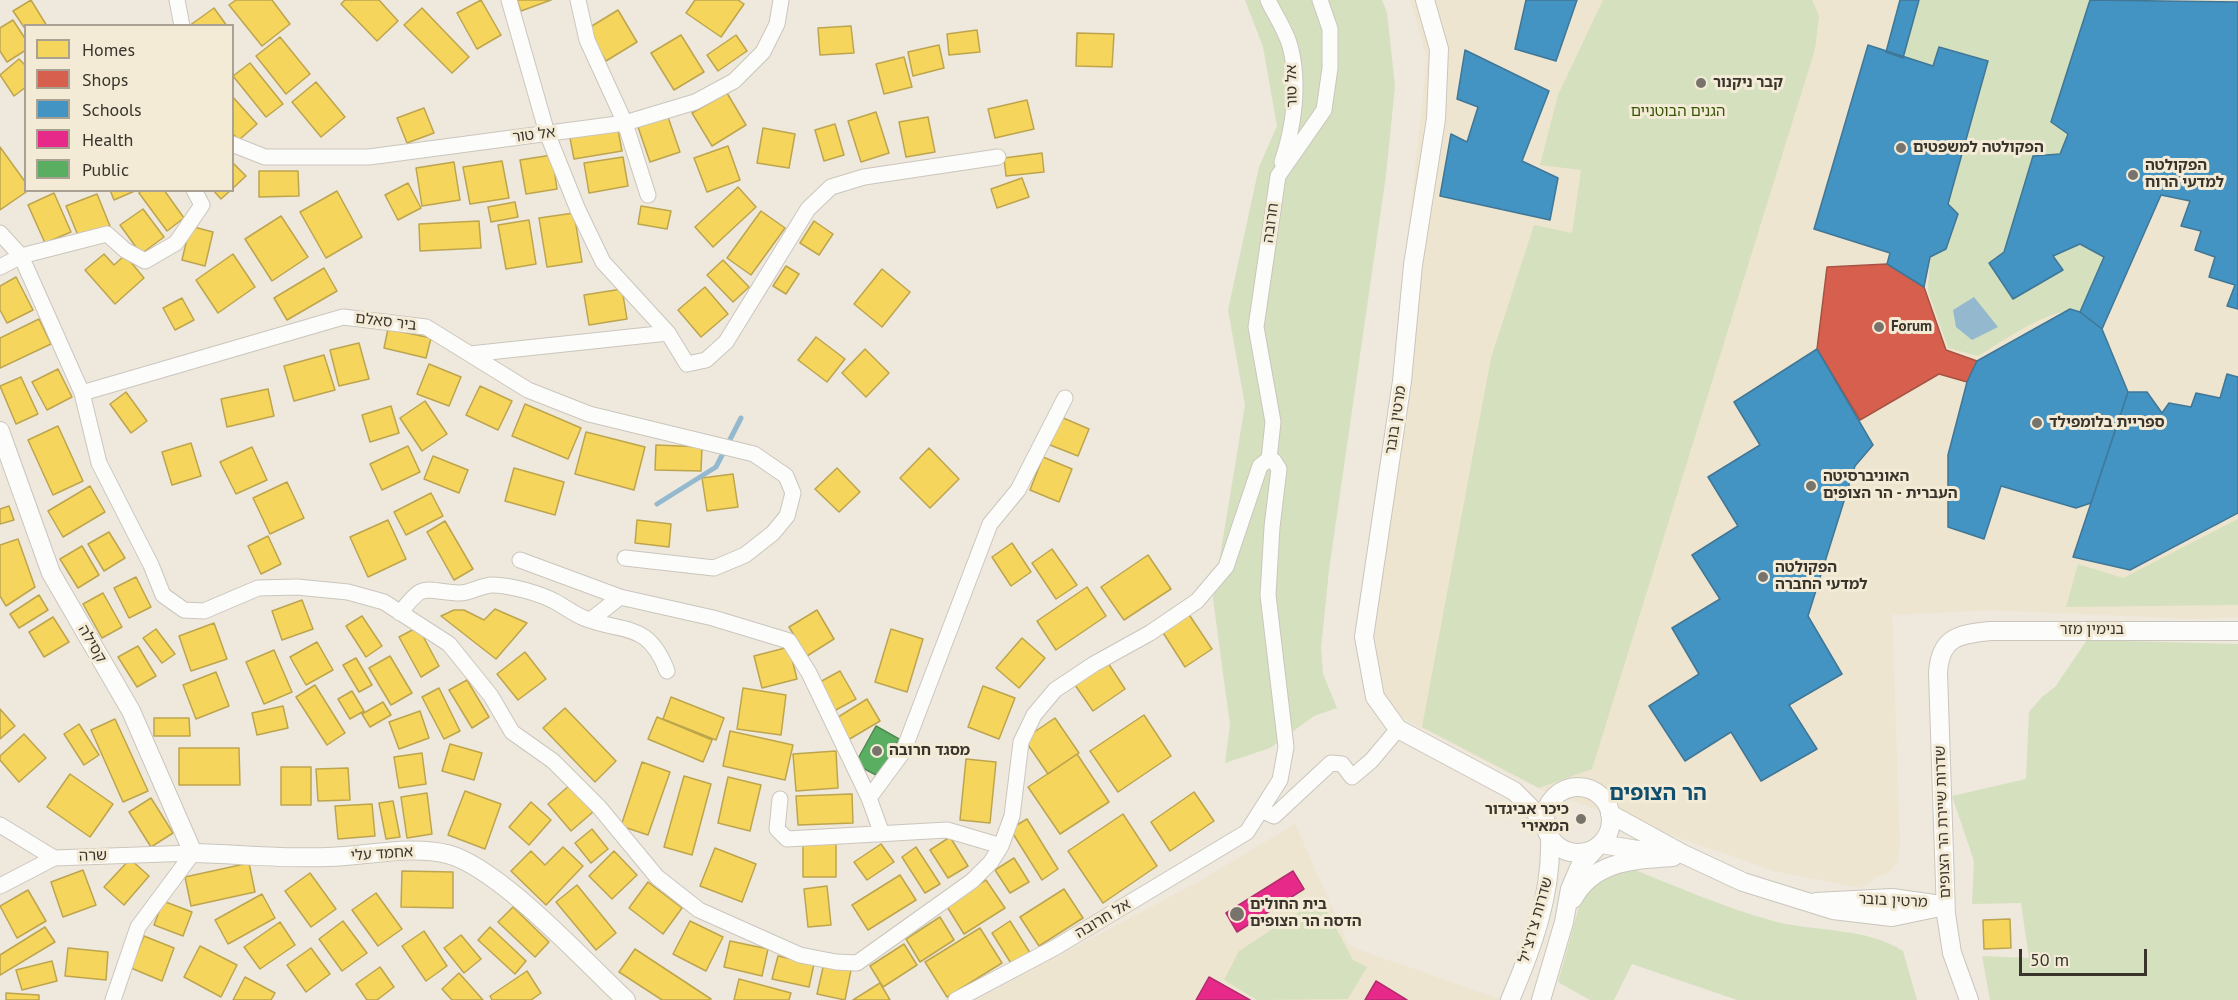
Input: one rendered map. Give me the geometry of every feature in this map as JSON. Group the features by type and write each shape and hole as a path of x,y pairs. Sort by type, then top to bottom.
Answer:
{"street":[{"path":"177,0 182,24"},
{"path":"509,0 547,133 578,210 603,262 668,333 687,364 706,360 726,342 808,209 831,187 864,177 998,157"},
{"path":"578,0 587,40 626,123 648,195"},
{"name":"אל טור","path":"234,145 265,158 369,157 626,123 696,102 734,81 763,52 777,24 781,0"},
{"name":"אל טור","path":"1268,0 1290,46 1294,94 1290,139 1278,176"},
{"name":"חרובה","path":"1269,459 1273,422 1256,327 1278,176 1324,110 1330,68 1330,29 1320,0"},
{"name":"מרטין בובר","path":"1425,0 1439,49 1436,119 1413,265 1402,381 1364,637 1375,697 1398,729 1492,777 1533,794 1553,797"},
{"path":"0,267 21,256 107,234 125,250 145,261 176,243 202,205 195,192"},
{"path":"0,233 21,256 82,393 99,463 151,565 162,595 184,610 204,611 258,588 297,587 348,592 384,602 449,644 491,696 512,732 553,761 584,792 657,877 699,910 800,955 836,962 857,963 972,881 991,862 1001,846 1012,816 1021,741 1034,715 1055,690 1094,664 1150,633 1197,601 1226,567 1260,466 1269,459 1274,461 1280,469 1272,527 1268,596 1286,747 1280,780 1261,810 1274,816 1331,763 1342,764 1352,777 1371,760 1398,729"},
{"name":"ביר סאלם","path":"82,393 343,317 426,327 528,390 589,414 754,454 786,476 794,493 787,516 772,533 745,555 714,568 625,558"},
{"path":"470,354 668,333"},
{"path":"869,798 903,752 990,525 1018,490 1065,398"},
{"name":"קסילה","path":"0,431 51,573 131,711 193,853"},
{"path":"520,560 620,597 713,618 789,641 809,673 869,798 882,834"},
{"path":"400,613 415,594 425,588 461,593 492,585 553,600 592,619 618,626 644,637 659,650 667,671"},
{"path":"592,619 620,597"},
{"name":"בנימין מזר","path":"1948,642 1958,636 1978,632 2238,631"},
{"name":"שדרות שיירת הר הצופים","path":"1948,642 1938,662 1945,906 1952,953 1969,1000"},
{"name":"מרטין בובר","path":"1492,777 1526,801 1547,830"},
{"path":"1570,788 1590,789 1606,804 1610,814 1607,835 1599,846 1576,853 1566,851 1547,830 1548,806 1553,797 1570,788"},
{"path":"780,799 777,829 787,839 947,830 1001,846"},
{"name":"אל חרובה","path":"957,1000 1056,947 1247,832 1261,810"},
{"name":"מרטין בובר","path":"1610,814 1717,871"},
{"path":"0,825 54,858"},
{"name":"שדרות צ'רצ'יל","path":"1510,1000 1543,907 1551,868 1547,830"},
{"name":"מרטין בובר","path":"1599,846 1673,857 1769,891 1845,913 1883,917 1913,914 1945,906"},
{"name":"שדרות צ'רצ'יל","path":"1541,1000 1564,922 1570,888 1580,866 1599,846"},
{"name":"אחמד עלי","path":"193,853 328,857 413,850 449,854 483,872 520,900 626,1000"},
{"path":"113,1000 138,927 193,853"},
{"name":"שרה","path":"0,886 54,858 193,853"},
{"path":"1564,922 1583,883 1602,870 1628,860 1673,857"}],"shaded area":[{"name":"האוניברסיטה העברית - הר הצופים","path":"1410,0 2238,0 2238,617 2194,619 1990,610 1892,615 1900,844 1898,862 1888,873 1878,876 1861,888 1774,871 1539,789 1406,720 1384,699 1372,640 1394,363 1427,58"},
{"name":"בית החולים הדסה הר הצופים","path":"1295,824 1349,946 1502,1000 975,1000 1198,882"}],"green space":[{"path":"1245,0 1382,0 1387,13 1395,86 1386,175 1329,570 1321,648 1323,674 1337,708 1314,716 1270,748 1225,763 1230,725 1213,599 1245,405 1228,310 1259,167 1277,126 1263,47"},
{"name":"הגנים הבוטניים","path":"1603,0 1812,0 1819,16 1815,49 1592,769 1539,788 1422,727 1491,358 1534,225 1572,233 1581,170 1540,165 1558,95"},
{"path":"1919,0 2090,0 2051,121 2068,134 2060,154 2033,156 2004,252 1990,263 2014,299 2062,270 2053,256 2080,244 2104,257 2080,312 2069,311 2042,319 1978,356 1948,348 1928,291 1930,257 1946,249 1958,214 1948,204 1988,61 1939,47 1933,66 1903,58"},
{"path":"2238,519 2238,605 2066,607 2078,564 2123,578"},
{"path":"2087,640 2238,644 2238,1000 1990,1000 1982,956 2029,958 2021,903 1972,904 1974,861 1952,796 2026,779 2029,712 2042,697 2055,687"},
{"path":"1625,866 1773,921 1856,934 1888,943 1903,951 1917,1000 1737,1000 1632,964 1614,1000 1590,1000 1558,982 1585,885"},
{"path":"1320,898 1353,960 1367,967 1348,999 1257,1000 1224,980 1239,951"}],"water":[{"path":"1974,297 1998,327 1972,340 1956,327 1953,310"}],"building: Homes":[{"path":"31,0 46,24 24,24 24,27 13,11"},
{"path":"236,0 272,0 290,24 262,46 229,5"},
{"path":"345,0 379,0 398,21 377,41 341,4"},
{"path":"481,0 501,35 477,49 457,13"},
{"path":"517,0 551,0 521,11"},
{"path":"695,0 738,0 744,4 721,37 686,13"},
{"path":"214,8 226,24 192,24"},
{"path":"422,8 469,57 452,73 404,25"},
{"path":"618,10 637,42 606,61 587,29"},
{"path":"13,20 24,37 24,51 7,62 0,51 0,28"},
{"path":"851,26 854,53 820,55 818,28"},
{"path":"977,30 980,52 949,55 947,34"},
{"path":"1077,33 1114,34 1112,67 1076,66"},
{"path":"681,35 704,72 674,90 651,53"},
{"path":"736,35 747,51 718,71 707,55"},
{"path":"280,37 310,74 286,94 256,56"},
{"path":"939,45 944,68 913,76 908,52"},
{"path":"904,57 912,87 884,94 876,64"},
{"path":"19,59 24,64 24,88 14,96 0,75"},
{"path":"250,63 283,104 266,117 234,75"},
{"path":"316,82 345,117 321,137 292,102"},
{"path":"727,93 746,125 712,146 692,113"},
{"path":"234,98 257,124 239,140 234,135"},
{"path":"1027,100 1034,129 995,138 988,109"},
{"path":"424,108 434,133 407,143 397,118"},
{"path":"876,112 889,153 861,162 848,121"},
{"path":"668,117 680,152 650,162 638,127"},
{"path":"928,117 935,152 906,157 899,122"},
{"path":"835,124 844,155 824,161 815,130"},
{"path":"763,128 795,134 789,168 757,163"},
{"path":"618,130 622,151 574,159 570,138"},
{"path":"728,146 740,180 707,192 694,158"},
{"path":"0,147 24,180 24,192 26,192 0,210"},
{"path":"1042,153 1044,172 1006,176 1004,158"},
{"path":"552,155 557,189 526,194 520,160"},
{"path":"623,157 628,186 589,193 584,163"},
{"path":"502,161 509,198 470,204 463,167"},
{"path":"454,162 460,200 422,206 416,168"},
{"path":"234,164 246,176 234,187"},
{"path":"259,171 298,171 299,196 259,197"},
{"path":"1022,178 1029,197 997,208 991,189"},
{"path":"408,183 421,208 398,220 385,195"},
{"path":"738,187 756,207 713,247 695,227"},
{"path":"337,191 362,237 326,258 300,212"},
{"path":"111,192 132,192 114,200"},
{"path":"165,192 184,218 167,231 139,193"},
{"path":"215,192 229,192 221,199"},
{"path":"54,193 71,232 45,243 28,205"},
{"path":"97,194 110,226 79,238 66,206"},
{"path":"515,202 518,217 491,222 488,207"},
{"path":"641,206 671,211 667,229 638,224"},
{"path":"143,209 164,237 141,254 120,225"},
{"path":"761,211 785,228 751,275 727,258"},
{"path":"574,213 582,262 547,267 539,218"},
{"path":"281,216 308,257 272,281 245,239"},
{"path":"529,220 536,264 506,269 498,225"},
{"path":"479,221 481,248 420,251 419,224"},
{"path":"814,221 833,234 819,255 800,243"},
{"path":"190,226 213,232 205,266 182,260"},
{"path":"104,254 114,265 125,255 144,278 115,304 85,270"},
{"path":"233,254 255,287 218,313 196,280"},
{"path":"723,260 749,287 733,302 707,275"},
{"path":"786,266 799,274 786,294 773,286"},
{"path":"324,268 337,291 287,320 274,298"},
{"path":"882,269 910,292 882,327 854,304"},
{"path":"16,277 33,310 7,323 0,310 0,286"},
{"path":"705,287 728,314 701,337 678,310"},
{"path":"622,289 627,319 589,325 584,295"},
{"path":"182,298 194,320 175,330 163,308"},
{"path":"39,319 51,344 0,368 0,338"},
{"path":"388,329 431,338 426,358 384,348"},
{"path":"816,337 845,359 827,382 798,360"},
{"path":"359,343 369,379 339,386 330,350"},
{"path":"865,349 889,373 866,397 842,373"},
{"path":"324,355 335,390 294,401 284,366"},
{"path":"429,364 461,377 449,406 417,394"},
{"path":"58,369 72,397 47,410 32,382"},
{"path":"21,377 38,414 16,424 0,386"},
{"path":"480,386 512,401 498,430 466,415"},
{"path":"268,389 274,416 227,427 221,399"},
{"path":"126,392 147,421 131,433 110,404"},
{"path":"425,401 447,434 422,451 400,418"},
{"path":"525,404 581,428 568,459 512,436"},
{"path":"391,406 399,433 370,442 362,415"},
{"path":"1061,417 1089,429 1078,456 1050,445"},
{"path":"58,426 83,481 53,495 28,440"},
{"path":"586,432 645,447 634,490 575,474"},
{"path":"191,443 201,476 172,485 162,452"},
{"path":"656,445 702,447 701,471 655,470"},
{"path":"408,446 420,472 382,490 370,464"},
{"path":"252,447 267,480 236,494 220,462"},
{"path":"929,448 959,479 930,508 900,478"},
{"path":"433,456 468,470 459,493 424,479"},
{"path":"1043,457 1072,469 1059,502 1030,490"},
{"path":"514,468 564,482 555,515 505,501"},
{"path":"837,468 860,492 839,512 815,489"},
{"path":"733,474 738,507 707,511 702,478"},
{"path":"287,482 304,518 270,534 253,498"},
{"path":"90,486 105,512 63,537 48,511"},
{"path":"431,493 443,516 406,535 394,512"},
{"path":"9,506 14,520 0,524 0,509"},
{"path":"388,520 406,559 368,577 350,537"},
{"path":"637,520 671,524 669,547 635,543"},
{"path":"445,521 473,569 454,580 427,532"},
{"path":"109,532 125,558 104,571 88,544"},
{"path":"268,536 281,564 261,574 248,546"},
{"path":"18,539 35,587 6,606 0,596 0,545"},
{"path":"1012,543 1031,572 1011,586 992,557"},
{"path":"82,546 99,575 78,588 60,559"},
{"path":"1052,549 1077,585 1056,599 1032,563"},
{"path":"1148,555 1171,589 1124,620 1101,587"},
{"path":"136,577 151,607 129,618 114,588"},
{"path":"1087,587 1106,616 1056,650 1037,621"},
{"path":"103,593 122,627 102,638 83,604"},
{"path":"39,595 48,610 19,628 10,614"},
{"path":"302,600 313,629 282,640 272,611"},
{"path":"495,609 527,623 496,659 441,616 454,610 464,610 484,620"},
{"path":"817,610 834,639 807,656 789,627"},
{"path":"1188,613 1212,649 1185,667 1162,631"},
{"path":"362,616 382,646 366,657 346,626"},
{"path":"53,617 69,642 44,657 29,632"},
{"path":"214,623 227,659 191,671 179,636"},
{"path":"418,627 439,666 421,677 399,637"},
{"path":"156,629 175,654 162,663 143,638"},
{"path":"891,629 923,639 907,692 875,682"},
{"path":"1022,638 1045,658 1019,688 996,668"},
{"path":"317,642 333,670 306,685 290,657"},
{"path":"138,646 156,676 137,687 118,657"},
{"path":"789,647 797,679 762,688 754,656"},
{"path":"274,650 292,692 264,704 246,662"},
{"path":"525,652 546,679 518,700 497,674"},
{"path":"390,656 412,693 391,705 369,668"},
{"path":"356,658 372,685 359,692 343,665"},
{"path":"1108,663 1125,689 1093,711 1075,685"},
{"path":"840,671 856,699 834,711 818,683"},
{"path":"216,672 229,706 196,719 183,685"},
{"path":"467,680 489,717 472,728 449,690"},
{"path":"315,685 345,733 327,745 296,697"},
{"path":"983,686 1015,698 999,739 968,727"},
{"path":"439,688 460,731 444,739 422,697"},
{"path":"743,688 786,695 781,735 737,729"},
{"path":"352,691 364,711 350,719 338,699"},
{"path":"671,697 724,718 716,740 663,719"},
{"path":"867,699 880,721 848,740 835,719"},
{"path":"383,702 391,715 370,727 362,714"},
{"path":"283,706 288,728 257,735 252,713"},
{"path":"565,708 616,761 595,782 543,728"},
{"path":"0,709 15,726 0,739"},
{"path":"420,711 429,738 399,749 389,722"},
{"path":"1144,715 1171,756 1118,792 1090,751"},
{"path":"657,717 712,740 703,762 648,739"},
{"path":"154,718 189,718 190,736 154,736"},
{"path":"1055,718 1079,753 1048,774 1024,739"},
{"path":"115,719 148,791 123,802 91,730"},
{"path":"79,724 99,755 84,765 64,734"},
{"path":"730,731 793,745 785,780 723,766"},
{"path":"24,734 46,758 19,782 0,760 0,756"},
{"path":"450,744 482,753 474,780 442,771"},
{"path":"179,748 239,748 240,785 179,785"},
{"path":"836,751 838,788 796,791 793,754"},
{"path":"422,753 426,784 399,788 394,757"},
{"path":"1077,754 1109,802 1060,834 1028,787"},
{"path":"966,759 996,762 990,823 960,820"},
{"path":"642,762 670,772 648,835 621,826"},
{"path":"281,767 311,767 311,805 281,805"},
{"path":"348,768 350,800 318,801 316,769"},
{"path":"70,774 113,804 90,837 47,807"},
{"path":"684,776 711,784 692,855 664,847"},
{"path":"728,777 761,785 750,831 718,823"},
{"path":"570,785 593,812 571,831 548,804"},
{"path":"465,791 501,804 485,849 448,835"},
{"path":"1194,792 1214,821 1170,851 1151,822"},
{"path":"427,793 432,834 407,838 401,797"},
{"path":"852,794 853,823 798,825 796,796"},
{"path":"151,798 173,833 151,847 129,812"},
{"path":"393,801 400,837 386,839 379,803"},
{"path":"531,802 551,820 529,845 509,827"},
{"path":"372,804 375,836 338,839 335,806"},
{"path":"1123,814 1157,866 1103,903 1068,851"},
{"path":"1027,819 1058,869 1042,880 1010,829"},
{"path":"592,829 608,849 591,863 575,843"},
{"path":"950,837 968,866 948,878 930,850"},
{"path":"803,842 836,842 836,877 803,877"},
{"path":"881,844 894,862 867,880 854,862"},
{"path":"563,847 583,866 546,905 511,871 531,851 545,865"},
{"path":"916,847 940,884 925,893 902,857"},
{"path":"715,848 756,864 742,902 700,886"},
{"path":"614,851 637,875 612,899 589,876"},
{"path":"1014,858 1029,882 1010,893 995,870"},
{"path":"130,859 149,876 124,905 104,887"},
{"path":"249,863 255,892 191,906 185,877"},
{"path":"83,870 96,905 63,917 51,882"},
{"path":"402,871 453,872 453,908 401,907"},
{"path":"310,873 336,909 311,927 285,891"},
{"path":"900,875 916,900 868,930 852,905"},
{"path":"986,880 1005,908 964,934 946,905"},
{"path":"648,882 682,908 663,934 629,908"},
{"path":"577,885 616,933 596,950 556,902"},
{"path":"827,886 831,925 808,927 804,889"},
{"path":"1064,889 1083,918 1039,946 1020,917"},
{"path":"28,890 46,921 17,938 0,906"},
{"path":"376,893 402,929 378,946 352,910"},
{"path":"262,894 275,918 228,944 215,920"},
{"path":"163,901 192,912 183,936 154,925"},
{"path":"513,907 549,942 535,957 498,922"},
{"path":"940,917 954,940 920,962 906,939"},
{"path":"2010,919 2011,948 1984,949 1983,920"},
{"path":"343,921 367,953 342,971 319,939"},
{"path":"690,921 723,937 706,971 673,954"},
{"path":"1010,921 1032,956 1014,968 992,933"},
{"path":"280,922 295,945 260,969 244,947"},
{"path":"45,927 55,942 0,975 0,955"},
{"path":"490,927 526,961 515,974 478,940"},
{"path":"980,928 1002,963 947,997 925,962"},
{"path":"424,931 447,966 426,981 402,946"},
{"path":"461,935 481,959 464,973 444,948"},
{"path":"144,936 174,948 162,981 131,968"},
{"path":"730,941 768,949 762,976 724,967"},
{"path":"904,944 917,965 883,987 870,966"},
{"path":"200,946 237,965 221,997 184,977"},
{"path":"68,948 108,952 106,980 65,976"},
{"path":"311,948 330,974 306,992 287,965"},
{"path":"635,949 711,999 662,1000 619,972"},
{"path":"778,956 814,964 809,987 772,979"},
{"path":"52,961 57,981 22,990 16,970"},
{"path":"824,963 851,970 845,1000 817,994"},
{"path":"380,967 394,987 377,1000 367,1000 356,984"},
{"path":"527,971 541,993 531,1000 492,1000 490,996"},
{"path":"459,973 483,1000 452,1000 442,989"},
{"path":"245,977 275,993 271,1000 233,1000"},
{"path":"739,979 791,993 789,1000 734,1000"},
{"path":"880,983 890,1000 853,1000"},
{"path":"6,993 39,995 39,1000 6,1000"}],"building: Shops":[{"name":"Forum","path":"1887,264 1924,287 1946,350 1977,361 1967,382 1939,374 1860,420 1817,349 1827,267"}],"building: Schools":[{"path":"1526,0 1577,0 1556,61 1515,49"},
{"path":"1900,0 1919,0 1903,58 1886,52"},
{"name":"הפקולטה למדעי הרוח","path":"2090,0 2238,2 2238,309 2227,306 2235,285 2209,277 2215,257 2195,250 2201,231 2181,226 2190,201 2161,195 2102,329 2080,312 2104,257 2080,244 2053,256 2063,270 2013,299 1989,263 2004,252 2033,156 2060,154 2068,134 2051,122"},
{"name":"הפקולטה למשפטים","path":"1868,45 1933,66 1939,47 1988,61 1948,204 1958,214 1946,249 1930,257 1924,287 1887,264 1890,253 1814,229"},
{"path":"1465,50 1549,91 1522,161 1558,178 1550,220 1440,196 1451,134 1467,142 1478,107 1457,99"},
{"name":"ספריית בלומפילד","path":"2070,309 2080,312 2102,329 2128,392 2091,503 2076,508 2001,486 1984,539 1948,527 1948,455 1967,382 1977,361"},
{"name":"הפקולטה למדעי החברה","path":"1817,349 1873,445 1855,466 1808,616 1842,674 1789,705 1817,749 1761,781 1731,732 1685,761 1649,706 1699,674 1672,628 1720,599 1692,555 1738,526 1708,477 1760,445 1734,402"},
{"path":"2227,374 2238,377 2238,513 2130,570 2073,557 2128,392 2147,392 2162,413 2169,403 2191,407 2196,393 2220,398"}],"building: Health":[{"path":"1293,871 1304,889 1237,932 1226,913"},
{"path":"1209,977 1250,1000 1196,1000"},
{"path":"1376,981 1407,1000 1365,1000"}],"building: Public":[{"name":"מסגד חרובה","path":"876,726 899,739 878,776 855,764"}],"waterway":[{"path":"657,504 716,467 741,418"}],"place":[{"name":"קבר ניקנור","path":"1701,83"},
{"name":"הפקולטה למשפטים","path":"1901,148"},
{"name":"הפקולטה למדעי הרוח","path":"2133,175"},
{"name":"Forum","path":"1879,327"},
{"name":"ספריית בלומפילד","path":"2037,423"},
{"name":"האוניברסיטה העברית - הר הצופים","path":"1811,486"},
{"name":"הפקולטה למדעי החברה","path":"1763,577"},
{"name":"מסגד חרובה","path":"877,751"},
{"name":"כיכר אביגדור המאירי","path":"1581,819"},
{"name":"בית החולים הדסה הר הצופים","path":"1237,914"}],"district":[{"name":"הר הצופים","path":"1658,794"}]}
